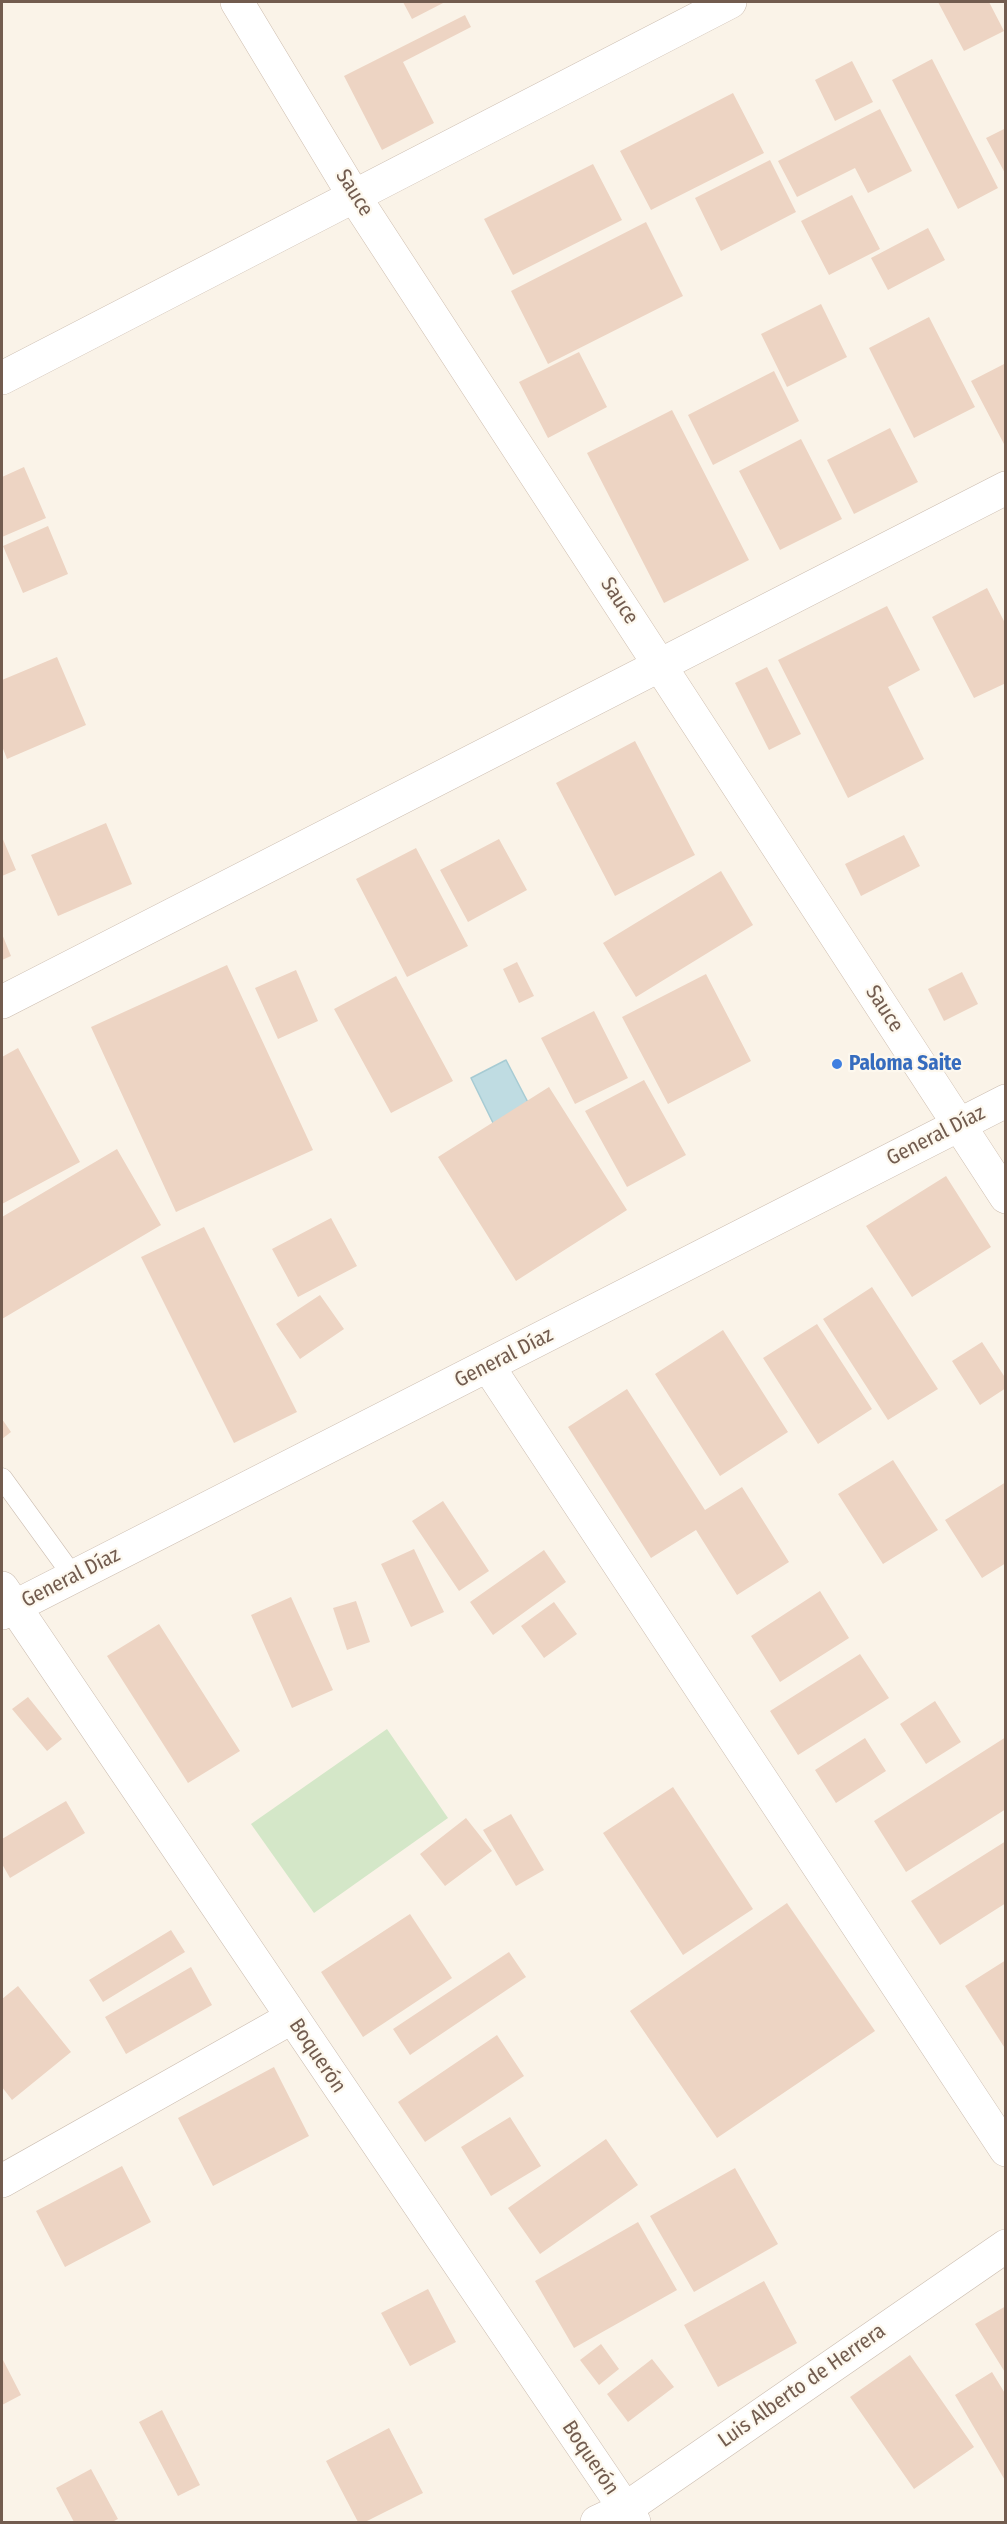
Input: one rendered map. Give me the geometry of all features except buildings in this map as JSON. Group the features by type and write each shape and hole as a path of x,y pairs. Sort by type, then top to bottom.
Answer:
{"street":[{"name":"Sauce","path":"237,2 354,196 1005,1197"},
{"path":"2,378 730,2"},
{"path":"2,1002 1005,488"},
{"name":"General Díaz","path":"6,1603 73,1576 1005,1101"},
{"path":"488,1366 1005,2150"},
{"name":"Boquerón","path":"6,1603 291,2018 618,2518"},
{"path":"2,2181 291,2018"},
{"name":"Luis Alberto de Herrera","path":"618,2518 1005,2246"}],"lane":[{"path":"4,1487 73,1576"}],"green space":[{"path":"387,1729 448,1818 314,1913 251,1824"}],"water":[{"path":"506,1060 533,1112 497,1131 471,1078"}],"place":[{"name":"Paloma Saite","path":"837,1064"}]}
